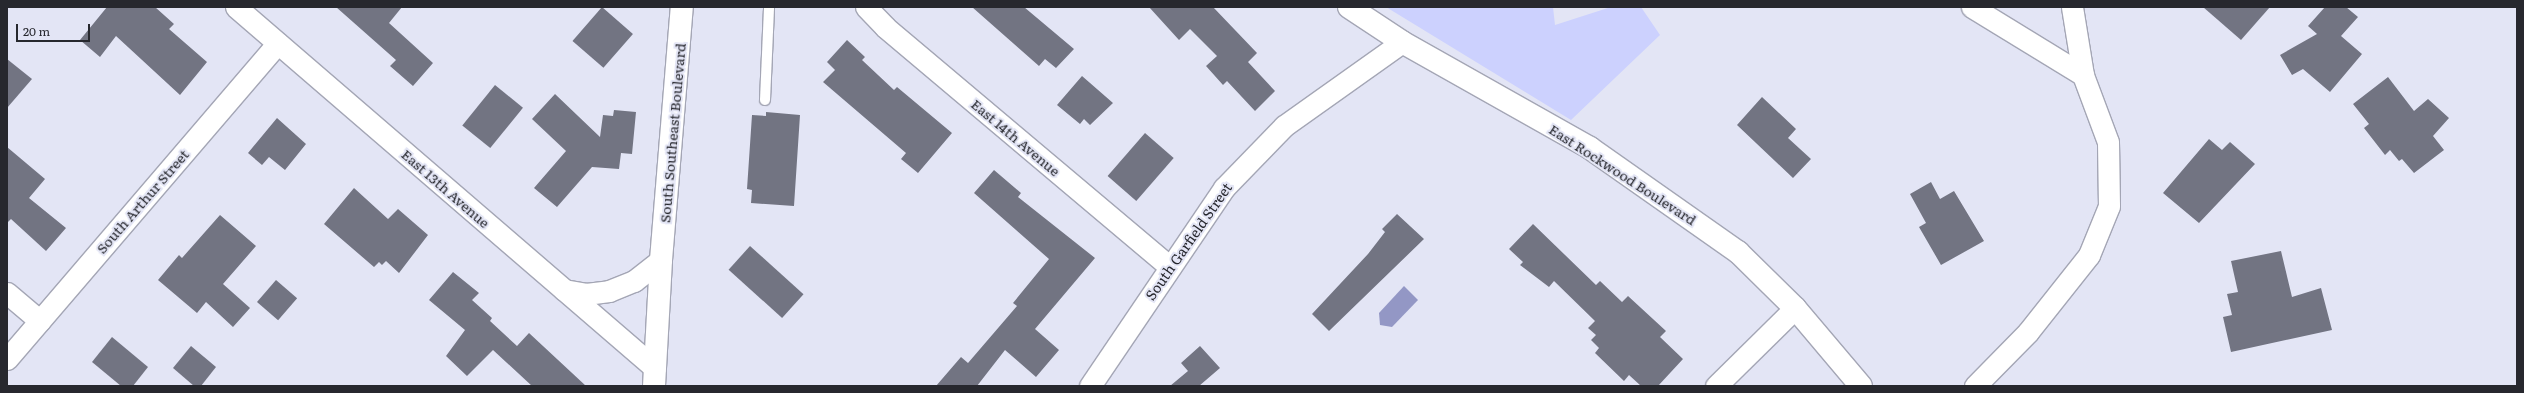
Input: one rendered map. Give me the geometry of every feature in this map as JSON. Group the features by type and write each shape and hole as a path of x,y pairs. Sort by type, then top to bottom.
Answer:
{"street":[{"name":"East 13th Avenue","path":"236,7 564,290 655,377"},
{"name":"South Southeast Boulevard","path":"655,377 661,260 682,7"},
{"name":"East 14th Avenue","path":"866,7 885,27 1169,266"},
{"name":"East Rockwood Boulevard","path":"1349,7 1402,42 1590,148 1738,252 1795,308 1861,386"},
{"path":"1972,7 2083,76"},
{"path":"1974,386 2028,332 2089,255 2109,206 2108,142 2083,76 2072,7"},
{"name":"South Garfield Street","path":"1090,386 1169,266 1224,188 1284,126 1402,42"},
{"name":"South Arthur Street","path":"7,359 278,43"},
{"path":"564,290 586,294 610,291 634,281 661,260"},
{"path":"7,292 40,321"},
{"path":"1716,386 1795,308"}],"lane":[{"path":"765,100 769,7"}],"shaded area":[{"path":"1386,7 1553,7 1555,25 1611,7 1641,7 1660,35 1571,120"},
{"path":"1404,286 1418,300 1392,327 1380,325 1379,313"}],"building":[{"path":"107,7 155,7 174,24 169,29 207,62 180,95 116,36 100,57 80,40"},
{"path":"336,7 402,7 389,23 433,63 413,86 390,66 396,60"},
{"path":"602,7 633,34 603,68 572,41"},
{"path":"972,7 1024,7 1074,49 1056,68 1045,59 1039,66"},
{"path":"1149,7 1213,7 1257,53 1248,62 1275,91 1255,111 1227,81 1223,85 1206,66 1217,56 1190,29 1179,40"},
{"path":"2203,7 2270,7 2241,40"},
{"path":"2325,7 2346,7 2358,17 2341,36 2362,54 2330,92 2303,69 2292,75 2280,55 2317,34 2308,26"},
{"path":"847,40 865,57 862,60 894,90 897,87 952,133 918,173 901,159 906,153 823,82 835,70 827,62"},
{"path":"7,59 32,79 7,108"},
{"path":"1082,76 1113,103 1090,125 1084,119 1080,124 1057,105"},
{"path":"2388,77 2414,111 2428,99 2449,118 2433,136 2444,150 2414,173 2402,159 2399,161 2390,150 2385,155 2364,128 2369,124 2353,104"},
{"path":"495,85 523,108 490,148 462,125"},
{"path":"555,94 600,137 603,115 613,116 614,110 636,112 632,154 621,153 619,169 592,167 557,207 534,188 566,151 532,119"},
{"path":"1762,97 1796,129 1788,138 1811,159 1793,178 1737,125"},
{"path":"766,112 800,115 794,206 751,203 752,190 747,189 752,115 766,116"},
{"path":"277,118 306,144 285,170 269,157 262,165 248,153"},
{"path":"1145,133 1174,158 1136,201 1108,176"},
{"path":"2209,139 2222,150 2230,142 2255,164 2199,223 2163,193"},
{"path":"7,147 45,179 29,198 66,228 46,251 11,219 7,223"},
{"path":"994,170 1021,193 1018,197 1095,258 1035,329 1059,350 1036,377 1005,350 977,386 936,386 961,357 968,363 1017,306 1013,303 1049,259 974,193"},
{"path":"1931,182 1940,199 1954,191 1984,241 1941,265 1919,227 1926,223 1910,194"},
{"path":"354,188 388,219 398,209 428,235 399,273 386,261 382,265 379,262 374,267 324,224"},
{"path":"1397,214 1424,239 1329,331 1312,314 1368,254 1385,232 1382,229"},
{"path":"220,215 256,246 223,284 250,308 233,327 206,302 197,313 158,280 179,255 182,258"},
{"path":"1533,224 1596,285 1600,281 1622,302 1628,296 1666,331 1660,337 1683,359 1658,386 1641,386 1629,375 1624,381 1595,353 1599,348 1591,340 1596,335 1588,328 1595,321 1554,281 1549,287 1520,265 1523,262 1509,249"},
{"path":"750,246 804,294 782,318 729,270"},
{"path":"2281,251 2292,297 2321,288 2332,330 2231,352 2223,317 2232,315 2227,294 2238,292 2231,261"},
{"path":"453,272 479,293 472,300 492,318 490,321 517,346 529,333 586,386 532,386 493,350 467,376 446,356 465,330 429,300"},
{"path":"276,280 297,298 278,320 257,302"},
{"path":"112,337 148,367 133,386 121,386 92,362"},
{"path":"191,346 216,367 201,386 194,386 173,368"},
{"path":"1200,346 1220,368 1199,386 1170,386 1188,371 1181,363"}]}
